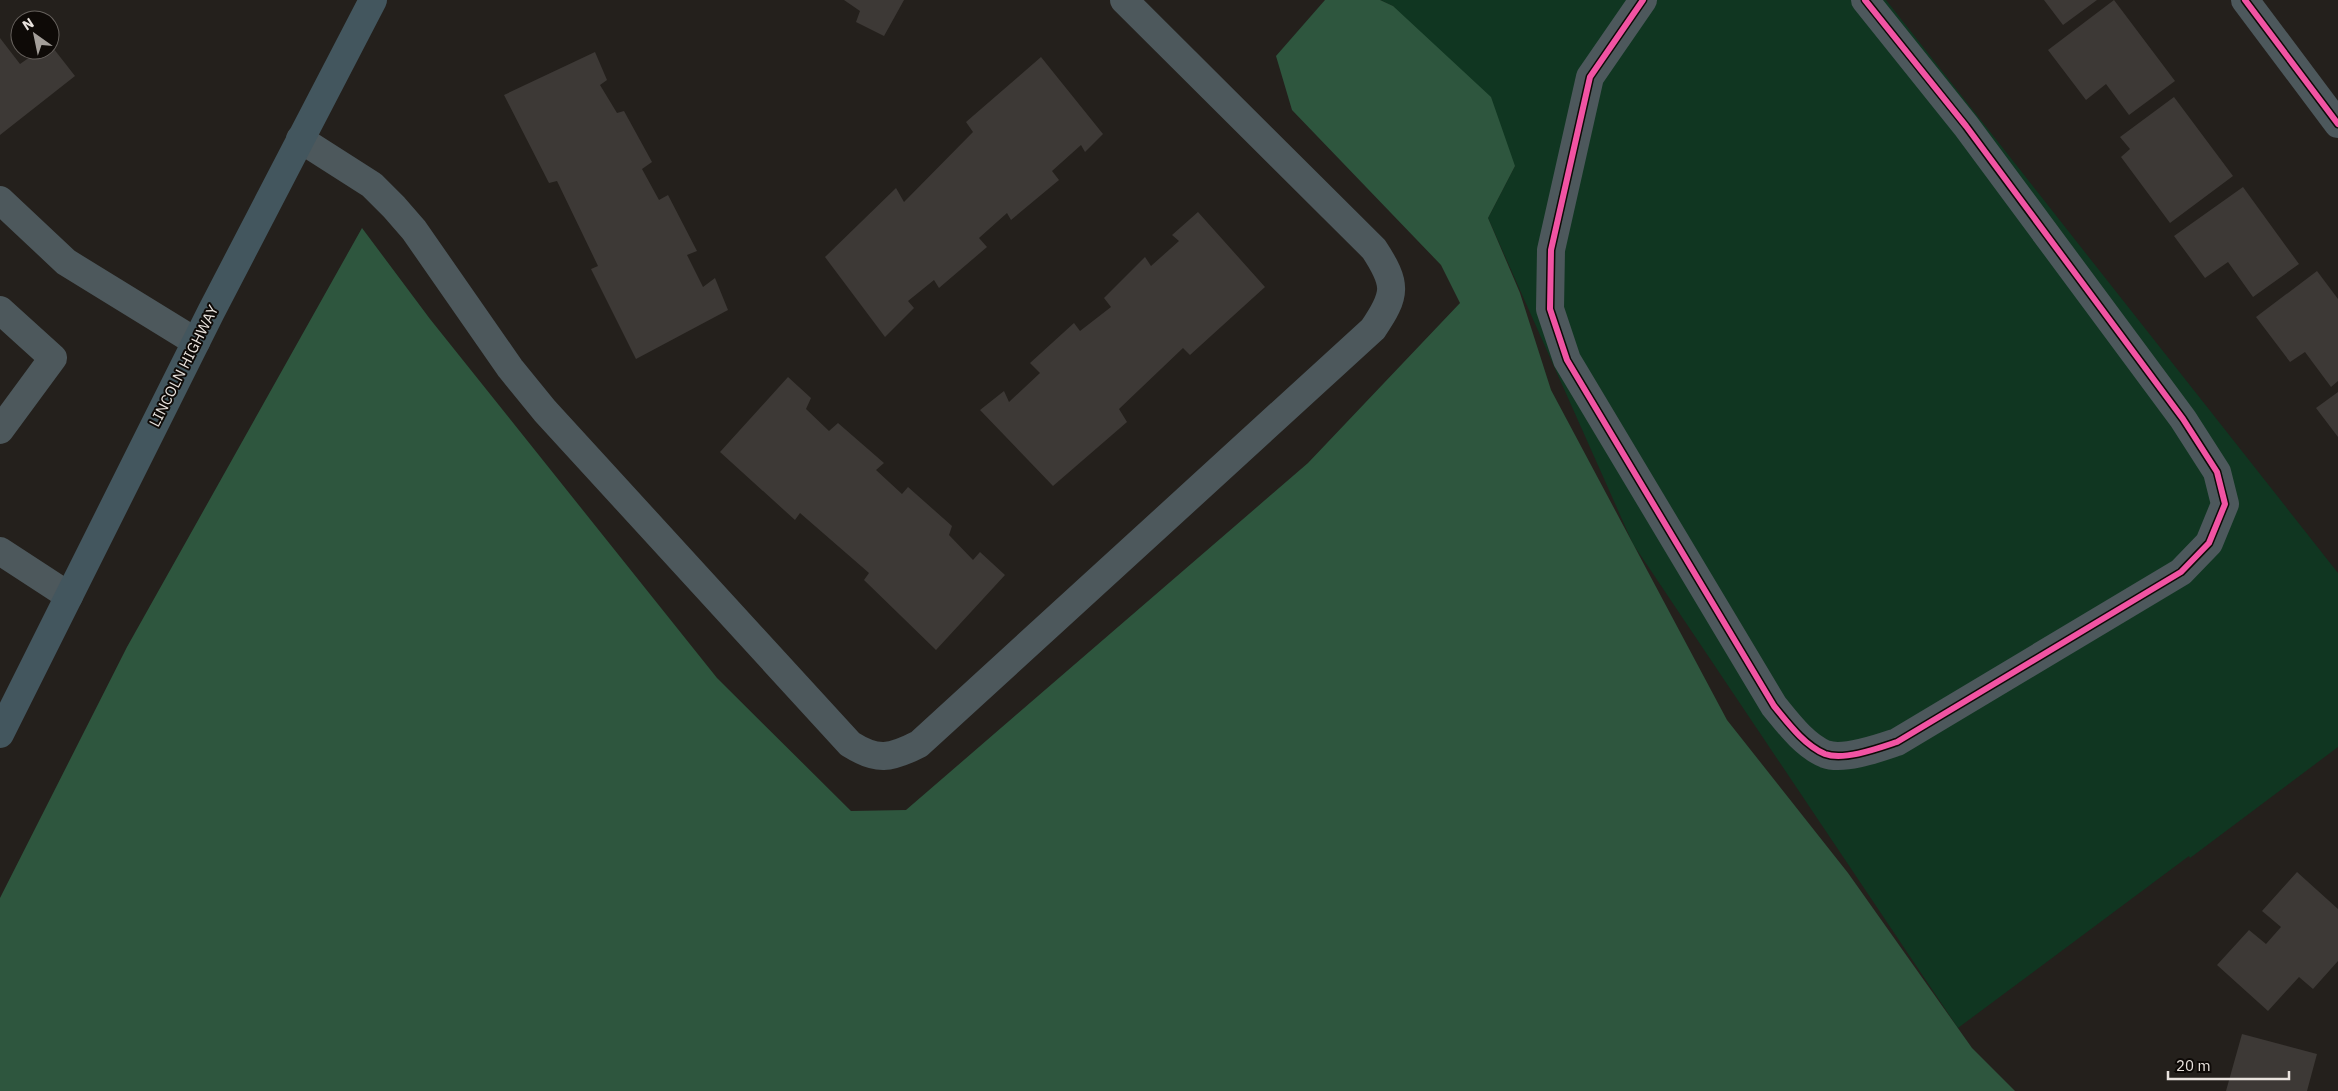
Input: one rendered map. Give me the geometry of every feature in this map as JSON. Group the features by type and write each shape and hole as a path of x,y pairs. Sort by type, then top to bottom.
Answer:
{"main road":[{"name":"LINCOLN HIGHWAY","path":"0,734 196,342 373,0"}],"street":[{"path":"300,139 365,180 394,206 414,230 510,368 545,411 850,744 865,753 883,757 902,753 919,744 1373,329 1386,310 1393,288 1386,268 1374,249 1124,0"},
{"path":"1643,0 1590,77 1551,250 1550,309 1567,360 1774,706 1798,735 1826,754 1856,755 1897,742 2182,572 2209,543 2225,504 2217,472 2183,419 1966,126 1865,0"},
{"path":"2245,0 2338,124"},
{"path":"0,200 66,262 196,342"},
{"path":"0,310 53,358 0,430"},
{"path":"0,551 69,596"}],"green space":[{"path":"1325,0 1380,0 1393,6 1491,97 1515,166 1488,218 1520,293 1551,390 1727,720 1848,873 1972,1048 2015,1091 0,1091 0,898 127,647 362,228 430,319 717,678 851,811 906,810 1308,463 1460,303 1441,265 1292,110 1276,56"},
{"path":"1380,0 1886,0 2338,573 2338,747 1958,1028 1633,544 1488,218 1515,166 1393,6"}],"building":[{"path":"844,0 904,0 884,36 856,22 860,11"},
{"path":"2044,0 2097,0 2063,25"},
{"path":"2114,0 2175,81 2129,115 2106,84 2086,100 2048,50"},
{"path":"0,38 10,51 10,60 17,60 20,64 26,60 60,60 60,57 75,76 0,135"},
{"path":"595,52 607,80 600,85 617,113 624,111 652,162 642,169 659,200 668,195 697,251 687,255 703,287 715,278 728,310 636,359 591,269 598,266 557,181 549,183 504,95"},
{"path":"1041,57 1103,134 1085,152 1081,145 1052,171 1059,180 1011,220 1007,213 979,238 987,247 939,288 934,280 908,301 914,308 885,337 825,257 896,188 904,202 973,132 966,122"},
{"path":"2174,97 2233,176 2170,223 2121,157 2130,149 2120,137"},
{"path":"2243,187 2299,264 2253,297 2228,262 2205,278 2174,236"},
{"path":"1198,212 1265,287 1190,355 1183,348 1119,409 1127,422 1053,486 980,410 1004,391 1009,402 1040,373 1030,363 1074,323 1080,331 1111,307 1104,298 1145,257 1151,266 1179,241 1172,235"},
{"path":"2317,271 2338,299 2338,381 2331,387 2305,352 2290,362 2256,317"},
{"path":"788,377 811,398 806,409 829,431 838,423 884,463 876,470 902,494 908,487 952,526 949,535 973,560 980,552 1005,575 936,650 864,580 869,573 800,513 795,520 720,452"},
{"path":"2338,392 2338,437 2316,408"},
{"path":"2297,872 2338,909 2338,961 2313,989 2299,977 2268,1011 2217,965 2249,930 2266,944 2281,927 2262,911"},
{"path":"2242,1034 2317,1054 2307,1091 2226,1091"}],"cycle path":[{"path":"1643,0 1590,77 1551,250 1550,309 1567,360 1774,706 1810,745 1825,754 1833,756 1861,753 1897,742 2181,572 2209,543 2225,504 2217,472 2183,419 1966,126 1865,0"},
{"path":"2245,0 2338,124"}]}
